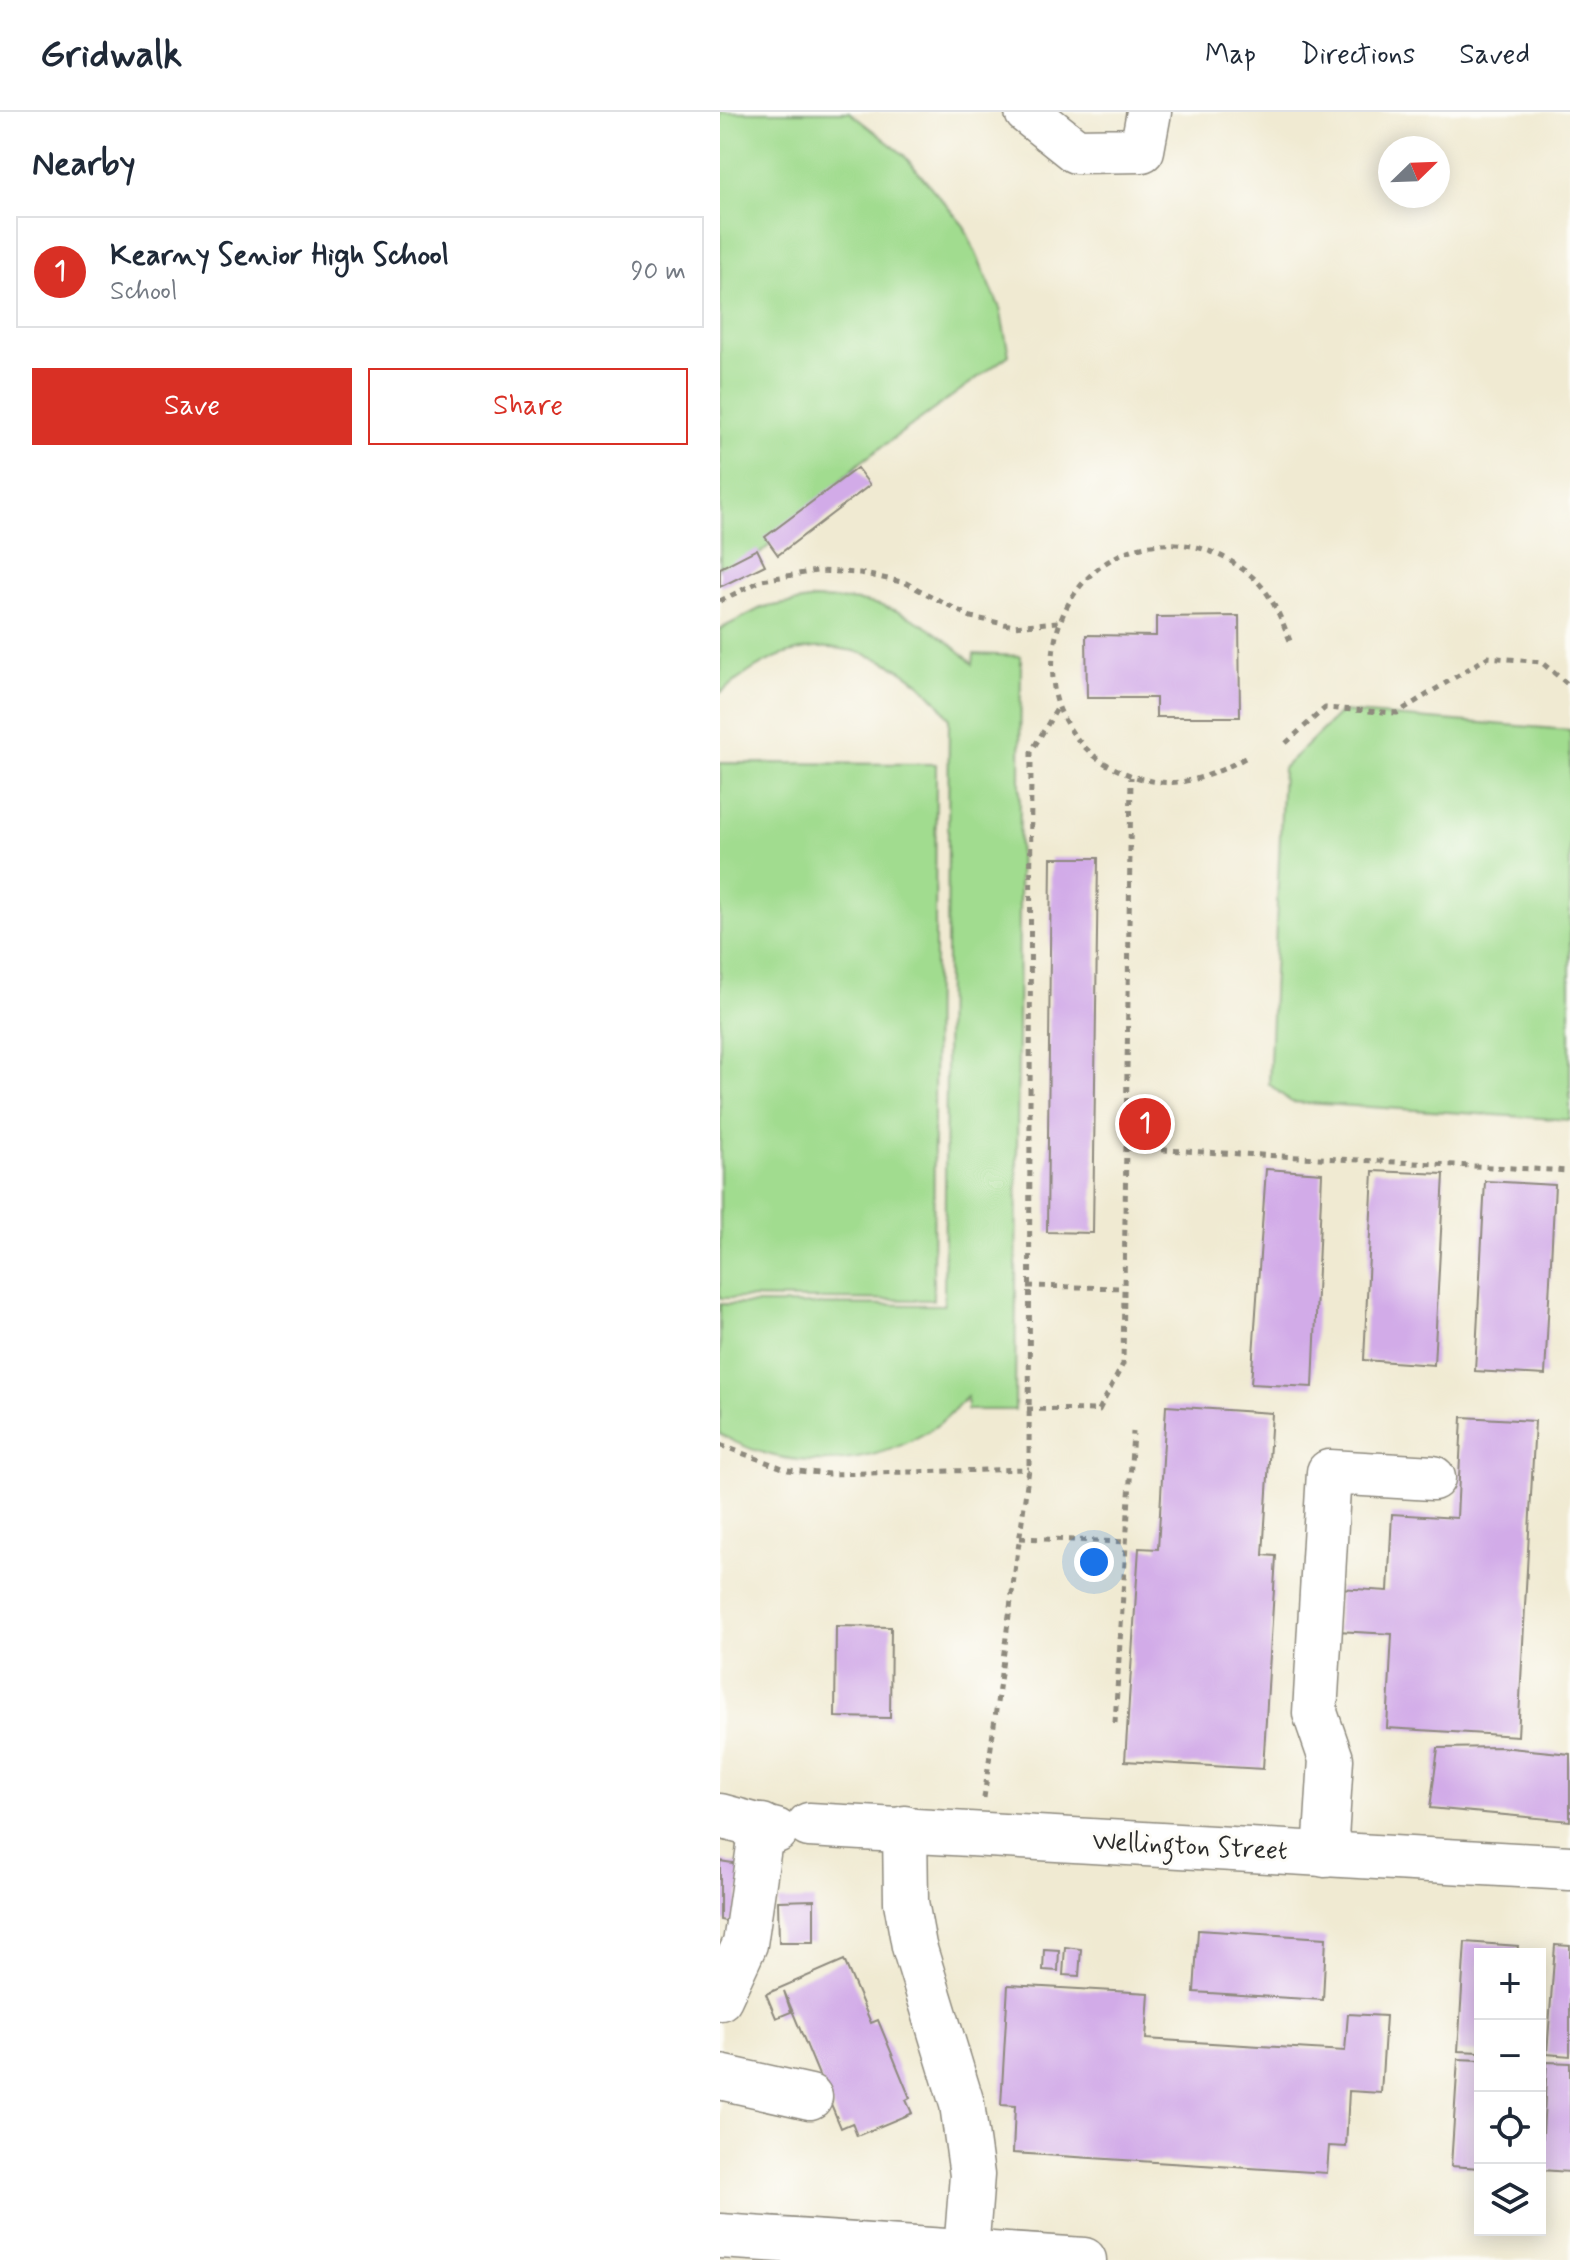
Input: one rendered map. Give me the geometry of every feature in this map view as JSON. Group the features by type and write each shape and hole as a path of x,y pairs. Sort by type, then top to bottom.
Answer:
{"street":[{"path":"1027,112 1076,151 1089,151 1142,150 1149,112"},
{"path":"1325,1855 1331,1759 1315,1713 1329,1472 1433,1478"},
{"name":"Wellington Street","path":"720,1816 782,1828 905,1828 1570,1868"},
{"path":"720,1998 745,1944 782,1828"},
{"path":"905,1828 906,1902 914,1946 962,2104 972,2175 966,2252"},
{"path":"720,2077 810,2097"},
{"path":"720,2236 1084,2260"}],"path":[{"path":"1245,758 1209,778 1168,784 1131,777 1097,759 1071,731 1058,707 1050,660 1058,622 1076,589 1104,563 1138,547 1176,543 1216,552 1251,575 1277,607 1292,646"},
{"path":"720,601 762,580 817,571 860,573 906,583 971,617 1014,626 1058,622"},
{"path":"1286,743 1325,708 1397,713 1488,657 1541,662 1570,686"},
{"path":"984,1799 1029,1469 1031,752 1058,707"},
{"path":"1027,1409 1099,1410 1123,1364 1131,777"},
{"path":"1126,1148 1570,1171"},
{"path":"1028,1286 1124,1288"},
{"path":"1115,1723 1133,1432"},
{"path":"720,1445 788,1470 829,1474 1029,1469"},
{"path":"1020,1538 1126,1542"}],"green space":[{"path":"720,112 849,112 903,154 964,226 1000,308 1009,355 861,462 760,554 720,570"},
{"path":"814,599 859,601 895,610 950,643 973,664 974,654 1021,656 1015,1410 967,1410 967,1397 940,1423 911,1441 857,1458 829,1461 773,1455 746,1447 720,1434 720,1304 944,1305 949,718 919,683 900,670 879,659 835,648 812,648 779,656 720,693 720,629 761,608"},
{"path":"1341,712 1570,730 1570,1120 1291,1102 1269,1084 1283,768"},
{"path":"720,763 936,764 933,1300 720,1298"}],"building":[{"path":"857,468 870,485 778,555 765,537"},
{"path":"757,549 765,565 720,587 720,568"},
{"path":"1239,616 1240,717 1156,717 1156,698 1087,698 1086,635 1156,636 1156,617"},
{"path":"1051,858 1098,858 1093,1233 1047,1232"},
{"path":"1266,1169 1322,1173 1313,1387 1251,1384"},
{"path":"1373,1171 1444,1174 1434,1365 1364,1360"},
{"path":"1485,1181 1555,1185 1545,1375 1475,1371"},
{"path":"1166,1406 1272,1413 1263,1555 1276,1556 1263,1769 1125,1761 1139,1548 1158,1549"},
{"path":"1462,1417 1535,1421 1518,1736 1387,1728 1392,1634 1337,1631 1339,1588 1388,1591 1392,1514 1457,1518"},
{"path":"836,1626 891,1627 890,1718 835,1717"},
{"path":"1501,1747 1570,1754 1570,1821 1430,1808 1438,1748"},
{"path":"720,1861 745,1865 734,1923 720,1920"},
{"path":"814,1900 814,1942 779,1942 778,1901"},
{"path":"1198,1930 1326,1938 1323,2000 1194,1992"},
{"path":"1465,1942 1518,1946 1474,1948 1474,2052 1458,2051"},
{"path":"1555,1945 1570,1946 1570,2056 1547,2054"},
{"path":"1065,1947 1081,1949 1079,1976 1063,1975"},
{"path":"1044,1949 1059,1950 1058,1971 1043,1970"},
{"path":"844,1960 871,2023 878,2020 910,2098 906,2100 912,2113 857,2136 852,2123 841,2128 784,1991 791,2012 776,2018 766,1994"},
{"path":"1008,1985 1149,1993 1146,2039 1345,2051 1348,2014 1386,2016 1381,2093 1349,2091 1346,2147 1329,2146 1327,2173 1013,2153 1015,2106 1001,2105"},
{"path":"1458,2059 1474,2060 1474,2168 1451,2166"},
{"path":"1547,2062 1570,2063 1570,2172 1546,2170"}],"place":[{"name":"Kearny Senior High School","path":"1145,1124"}]}
